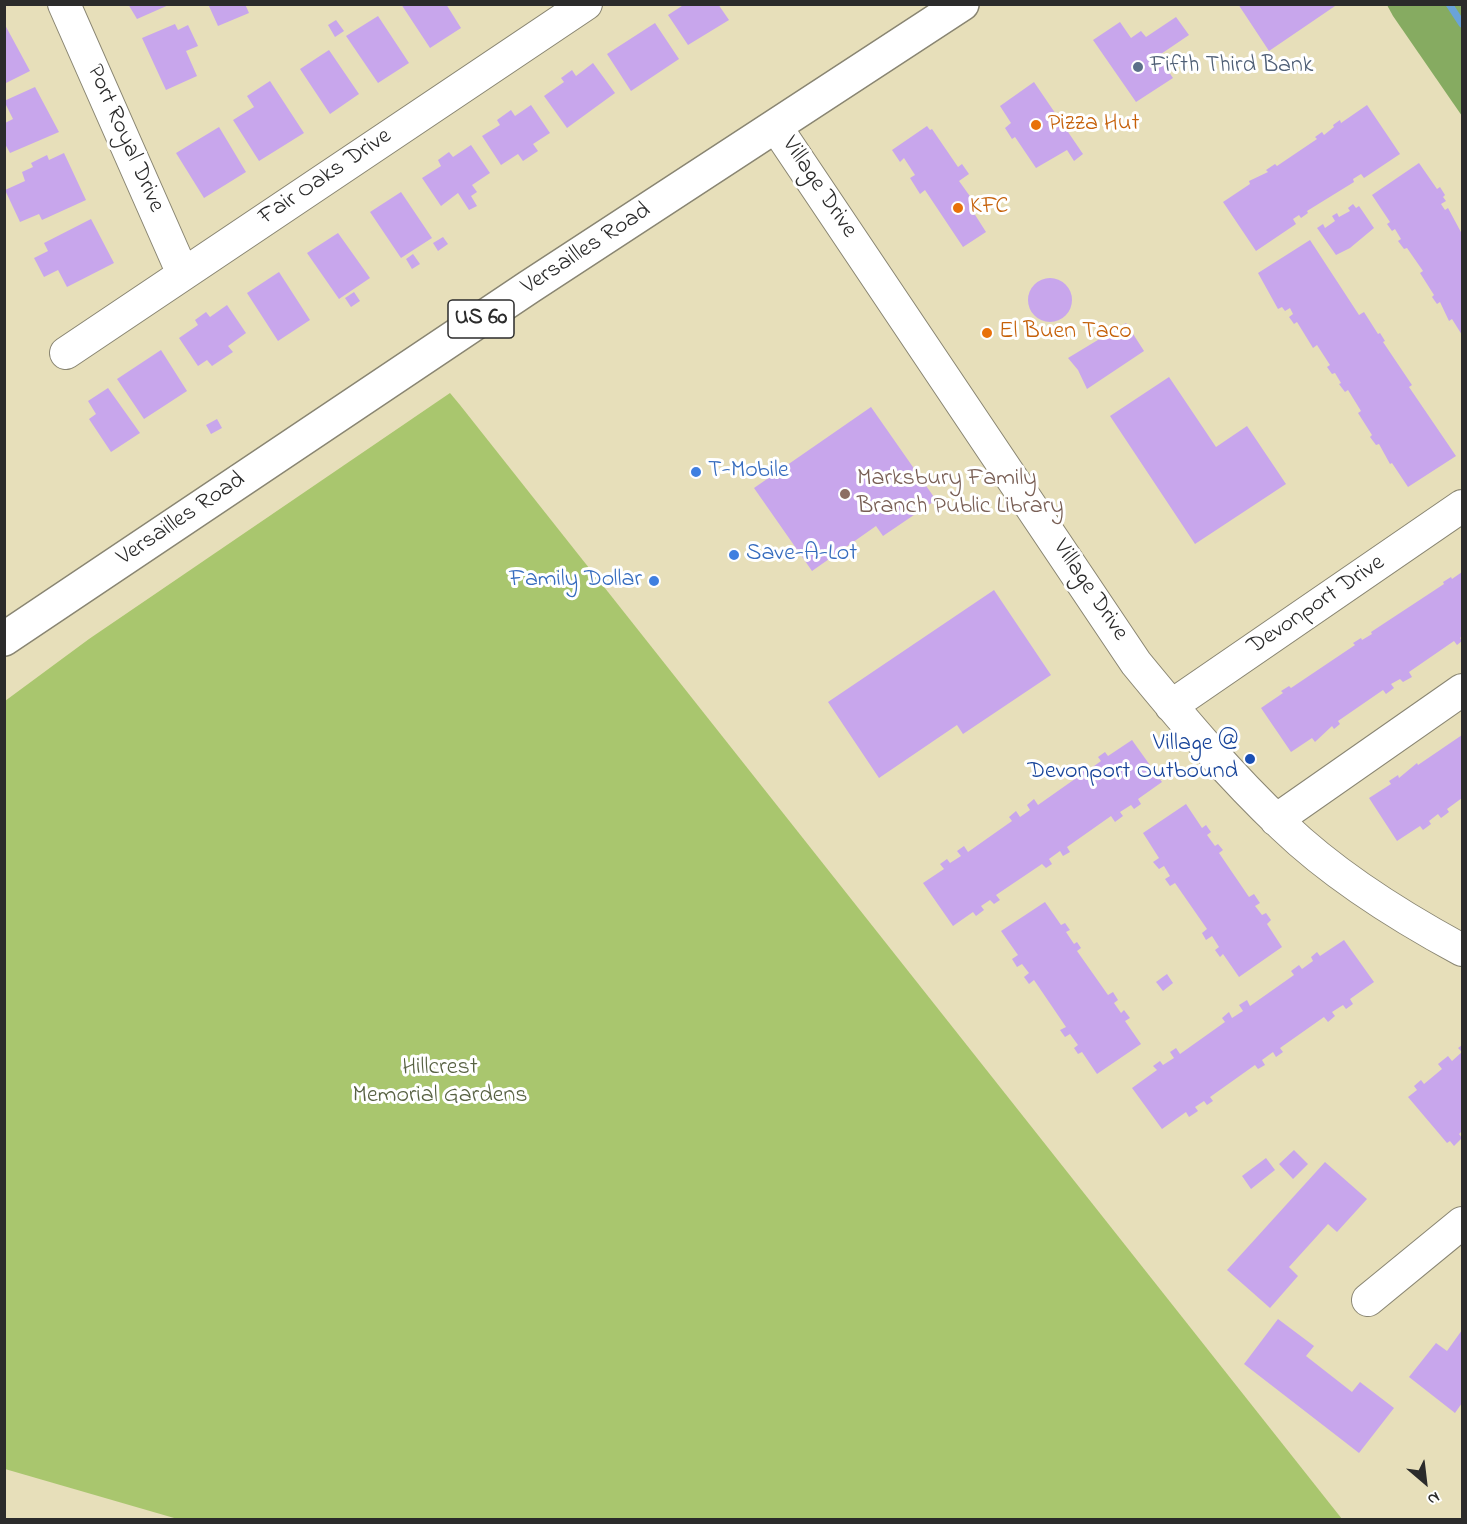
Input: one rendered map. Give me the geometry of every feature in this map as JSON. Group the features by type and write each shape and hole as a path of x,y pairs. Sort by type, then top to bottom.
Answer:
{"main road":[{"name":"Versailles Road","path":"4,639 530,287 962,4"}],"street":[{"name":"Port Royal Drive","path":"64,4 183,274"},
{"name":"Fair Oaks Drive","path":"66,353 586,4"},
{"name":"Village Drive","path":"776,127 1136,663 1171,706 1276,820 1384,904 1462,950"},
{"name":"Devonport Drive","path":"1171,706 1462,506"},
{"path":"1276,820 1462,690"},
{"path":"1368,1300 1462,1223"}],"green space":[{"path":"1387,5 1462,5 1462,116 1393,16"},
{"name":"Hillcrest Memorial Gardens","path":"450,393 1342,1519 181,1520 5,1469 5,701 89,639"}],"building":[{"path":"128,4 171,4 137,19"},
{"path":"208,4 245,4 249,13 218,26"},
{"path":"401,4 446,4 461,28 430,48"},
{"path":"685,4 718,4 729,20 688,45 668,15"},
{"path":"1238,4 1338,4 1269,51"},
{"path":"378,16 409,63 378,83 346,36"},
{"name":"Fifth Third Bank","path":"1176,17 1189,35 1158,56 1173,78 1136,102 1093,40 1120,22 1131,38 1141,31 1146,37"},
{"path":"336,20 344,31 335,37 328,25"},
{"path":"4,23 30,71 4,84"},
{"path":"655,23 679,59 631,91 607,54"},
{"path":"175,24 178,30 188,25 198,46 186,51 197,76 166,90 142,38"},
{"path":"329,50 359,94 330,114 300,69"},
{"path":"593,63 615,93 567,128 544,96 564,82 561,78 572,70 576,76"},
{"path":"270,81 304,133 259,161 233,120 254,107 247,96"},
{"name":"Pizza Hut","path":"1034,82 1083,154 1074,161 1067,150 1036,168 1015,137 1012,139 1005,128 1011,123 1000,106"},
{"path":"35,87 59,132 10,153 5,144 5,123 13,119 4,101"},
{"path":"531,105 550,133 533,144 538,151 523,161 518,154 501,165 482,136 500,125 497,120 511,110 515,116"},
{"path":"1367,105 1400,154 1364,178 1361,174 1353,179 1354,182 1307,211 1308,213 1301,218 1299,215 1293,219 1296,224 1256,251 1223,202 1250,184 1249,181 1268,172 1266,170 1275,164 1277,166 1317,139 1315,137 1322,132 1324,135 1340,120 1341,123"},
{"path":"927,126 930,130 932,129 958,167 962,164 969,174 959,181 977,206 972,210 986,232 963,247 925,190 920,194 910,178 915,175 904,158 900,162 892,150"},
{"path":"219,127 246,172 204,198 176,153"},
{"path":"471,145 490,173 472,185 477,192 471,196 477,206 469,210 458,193 441,206 422,178 441,166 438,160 449,152 453,157"},
{"path":"64,153 86,200 42,220 39,214 20,222 5,190 25,181 22,172 33,167 31,163 47,155 49,160"},
{"path":"1419,163 1437,189 1440,187 1445,195 1443,197 1446,201 1441,204 1445,210 1448,208 1462,234 1462,335 1452,319 1449,321 1440,302 1437,304 1432,297 1434,295 1420,273 1423,271 1407,248 1404,249 1398,241 1401,239 1395,229 1392,231 1387,224 1390,222 1372,195"},
{"path":"401,192 432,238 401,258 370,212"},
{"path":"1353,204 1356,208 1359,206 1374,228 1350,248 1336,255 1317,228 1323,224 1325,228 1335,221 1332,216 1337,213 1339,217 1350,211 1348,208"},
{"path":"91,219 114,263 67,287 58,270 44,277 34,258 48,251 44,243"},
{"path":"338,233 370,278 339,299 307,253"},
{"path":"443,237 448,244 438,251 433,243"},
{"path":"1310,240 1359,315 1364,312 1378,334 1380,333 1385,341 1383,342 1412,385 1409,387 1456,456 1408,487 1392,463 1390,464 1379,444 1376,445 1370,437 1372,435 1358,413 1361,411 1348,390 1345,392 1339,384 1341,383 1335,373 1332,374 1327,367 1330,365 1317,345 1313,348 1297,322 1294,324 1289,317 1293,314 1290,308 1285,311 1282,307 1278,309 1258,273"},
{"path":"413,254 420,264 412,269 406,259"},
{"path":"279,272 310,320 278,341 247,293"},
{"path":"1050,278 1066,284 1072,300 1066,316 1050,322 1034,316 1028,300 1034,284"},
{"path":"354,292 360,301 351,307 345,298"},
{"path":"227,305 246,333 228,346 233,352 212,366 207,360 198,366 179,338 198,325 195,320 206,312 210,317"},
{"path":"1126,323 1144,351 1087,389 1078,370 1068,358"},
{"path":"161,350 187,391 144,419 117,379"},
{"path":"1169,377 1216,447 1247,426 1286,484 1195,544 1110,416"},
{"path":"108,388 140,433 111,452 89,419 96,414 88,401"},
{"name":"Marksbury Family Branch Public Library","path":"871,407 936,500 883,536 876,526 812,571 754,488"},
{"path":"217,419 222,428 211,434 206,425"},
{"path":"1462,572 1462,636 1460,638 1462,641 1457,645 1454,641 1409,672 1412,677 1403,682 1400,679 1391,684 1394,688 1386,694 1383,690 1338,721 1340,724 1334,729 1332,726 1315,742 1312,738 1291,752 1261,708 1283,693 1281,691 1289,686 1291,688 1355,645 1353,643 1372,634 1371,632 1444,584 1443,582"},
{"path":"994,590 1051,675 963,734 957,725 879,778 828,702"},
{"path":"1462,735 1462,798 1447,809 1449,812 1441,818 1438,814 1429,821 1431,824 1423,830 1420,826 1397,841 1369,798 1391,784 1389,781 1398,775 1399,778 1417,763 1418,765"},
{"path":"1132,740 1162,782 1138,799 1141,804 1134,809 1131,805 1120,812 1123,816 1115,822 1111,816 1067,847 1070,852 1063,856 1060,851 1049,859 1052,864 1046,868 1042,864 996,895 1000,900 994,904 990,900 981,906 984,910 976,916 973,912 953,926 923,883 944,869 940,864 947,859 950,863 961,856 957,851 964,846 968,852 1012,821 1009,817 1016,811 1020,817 1030,810 1027,805 1034,799 1038,805 1082,774 1079,770 1087,765 1090,769 1101,761 1098,757 1105,752 1108,756"},
{"path":"1186,804 1202,828 1206,825 1211,832 1207,835 1215,846 1218,844 1223,850 1219,853 1249,897 1254,894 1260,903 1255,906 1262,915 1266,913 1271,920 1267,924 1282,947 1239,977 1223,954 1220,957 1215,950 1219,947 1212,936 1206,940 1202,933 1207,929 1175,883 1170,886 1165,879 1170,876 1164,866 1159,869 1153,862 1159,858 1143,833"},
{"path":"1045,902 1061,925 1065,923 1070,930 1066,932 1074,944 1077,942 1081,948 1077,951 1108,995 1113,992 1118,1000 1114,1003 1121,1013 1124,1010 1130,1018 1125,1021 1141,1044 1097,1074 1082,1052 1078,1054 1074,1048 1078,1045 1070,1034 1065,1037 1060,1030 1066,1027 1034,980 1029,984 1024,977 1029,973 1022,964 1017,967 1012,959 1018,955 1001,931"},
{"path":"1344,940 1374,982 1350,999 1353,1004 1346,1009 1343,1005 1332,1012 1335,1016 1328,1022 1324,1017 1280,1048 1283,1052 1276,1057 1273,1052 1262,1060 1265,1065 1258,1069 1255,1065 1210,1097 1213,1101 1207,1105 1204,1101 1195,1107 1198,1111 1189,1117 1186,1112 1162,1129 1132,1088 1157,1070 1153,1066 1160,1061 1163,1065 1174,1058 1170,1052 1176,1048 1180,1054 1225,1022 1222,1018 1229,1012 1232,1018 1243,1011 1239,1005 1247,1000 1250,1006 1294,975 1291,971 1299,965 1302,969 1313,961 1311,957 1317,952 1320,956"},
{"path":"1167,974 1173,983 1163,991 1156,982"},
{"path":"1462,1052 1462,1131 1459,1134 1462,1138 1454,1146 1450,1141 1447,1143 1408,1097 1417,1090 1414,1086 1421,1080 1424,1084 1442,1069 1438,1064 1448,1056 1452,1061"},
{"path":"1294,1150 1308,1164 1293,1179 1279,1164"},
{"path":"1266,1158 1275,1170 1251,1189 1242,1176"},
{"path":"1325,1162 1367,1199 1337,1232 1328,1224 1289,1267 1298,1276 1270,1308 1227,1270"},
{"path":"1278,1319 1314,1346 1306,1356 1352,1392 1360,1382 1394,1408 1359,1453 1244,1364"},
{"path":"1462,1330 1462,1403 1455,1413 1409,1377 1436,1343 1447,1351"}],"waterway":[{"path":"1449,4 1462,24"}],"place":[{"name":"Fifth Third Bank","path":"1138,67"},
{"name":"Pizza Hut","path":"1036,125"},
{"name":"KFC","path":"958,208"},
{"name":"El Buen Taco","path":"987,333"},
{"name":"T-Mobile","path":"696,472"},
{"name":"Marksbury Family Branch Public Library","path":"845,494"},
{"name":"Save-A-Lot","path":"734,555"},
{"name":"Family Dollar","path":"654,581"},
{"name":"Village @ Devonport Outbound","path":"1250,759"}]}
